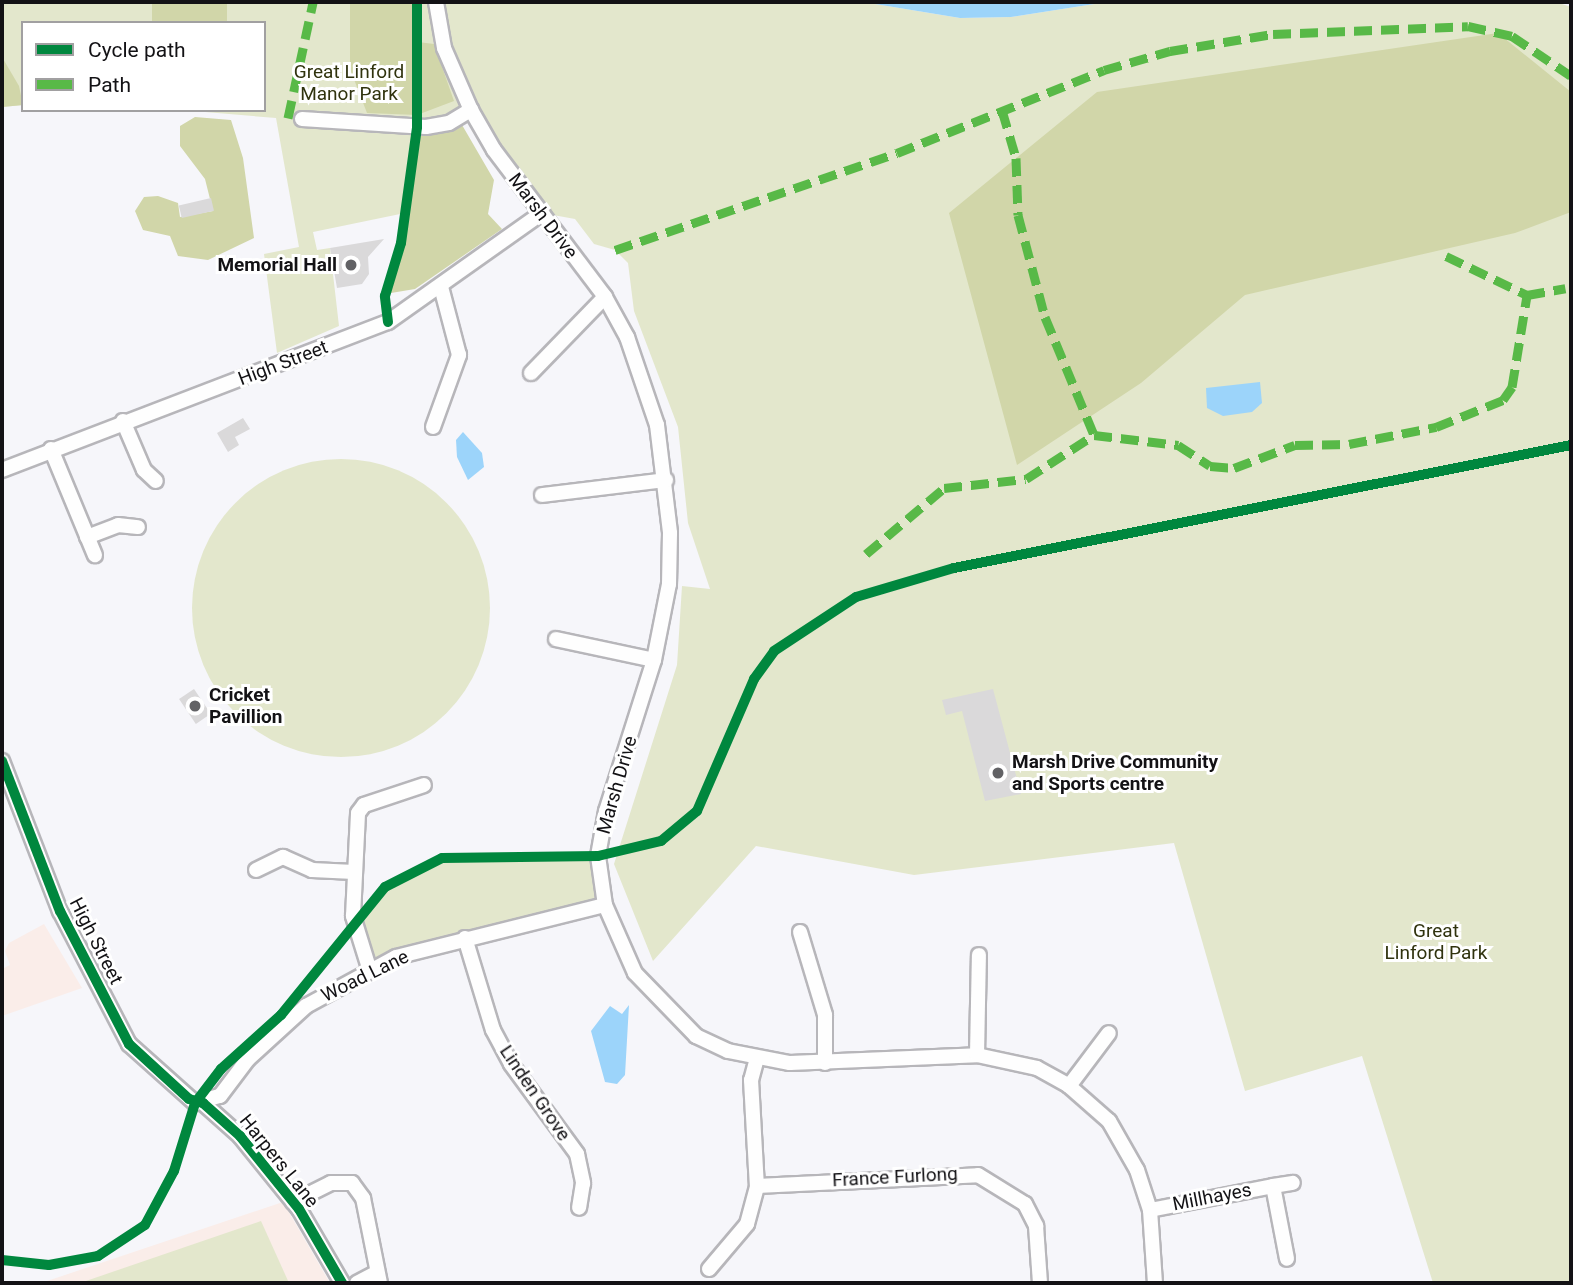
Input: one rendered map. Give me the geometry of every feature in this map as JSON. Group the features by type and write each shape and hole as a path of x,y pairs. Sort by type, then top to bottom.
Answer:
{"street":[{"name":"Marsh Drive","path":"436,2 444,48 471,110 542,213 605,297 646,385 666,480 669,584 654,660 606,811 598,856 605,905 635,973 696,1036 757,1058 825,1063 977,1055 1037,1068 1069,1086 1109,1121 1137,1170 1150,1210 1155,1283"},
{"path":"302,119 426,127 449,123 471,110"},
{"name":"High Street","path":"2,470 388,322 542,213"},
{"path":"433,427 459,355 441,287"},
{"path":"531,373 605,297"},
{"path":"124,421 144,470 156,481"},
{"path":"51,449 95,555"},
{"path":"542,495 666,480"},
{"path":"87,537 118,525 138,527"},
{"path":"556,639 654,660"},
{"name":"High Street","path":"2,761 60,911 129,1044 189,1100 203,1103"},
{"path":"370,971 353,916 358,813 364,804 424,785"},
{"path":"2,808 17,804"},
{"path":"256,870 284,857 312,870 354,872"},
{"name":"Woad Lane","path":"203,1103 220,1096 248,1059 306,1006 396,957 605,905"},
{"path":"800,932 825,1016 825,1063"},
{"name":"Linden Grove","path":"465,938 493,1030 511,1065 577,1154 583,1183 579,1208"},
{"path":"977,1055 979,955"},
{"path":"1069,1086 1109,1033"},
{"path":"709,1269 747,1224 757,1185 751,1080 757,1058"},
{"name":"Harpers Lane","path":"203,1103 240,1136 293,1202 342,1283"},
{"name":"France Furlong","path":"757,1185 978,1175 1025,1204 1036,1226 1040,1283"},
{"path":"293,1202 331,1183 352,1183 363,1198 378,1278 357,1283"},
{"name":"Millhayes","path":"1150,1210 1293,1183"},
{"name":"Millhayes","path":"1273,1186 1287,1259"}],"shaded area":[{"path":"44,924 82,988 2,1016 2,969 10,965 5,951 9,943"},
{"path":"283,1202 330,1283 41,1283"}],"green space":[{"path":"2,2 863,2 960,18 1011,17 1107,2 1556,2 1571,7 1571,1283 1433,1283 1362,1056 1245,1091 1174,843 914,875 756,846 653,961 614,864 677,665 682,586 710,589 688,523 678,427 634,311 628,263 615,250 594,244 575,219 542,213 471,111 417,127 405,213 313,232 317,250 330,248 339,326 277,353 264,254 299,247 276,118 205,112 266,112 266,21 21,21 21,105 2,107"},
{"path":"152,2 227,2 227,21 152,21"},
{"path":"350,2 417,2 418,42 434,44 454,101 417,115 367,113 350,69"},
{"path":"1498,33 1571,92 1571,212 1515,233 1245,295 1141,383 1017,465 949,213 1097,92"},
{"path":"2,57 19,86 21,105 2,107"},
{"path":"195,117 231,120 243,158 254,238 208,260 178,256 170,236 143,230 135,211 144,197 158,196 178,203 180,217 213,211 205,179 180,146 180,126"},
{"path":"458,118 494,180 488,214 502,229 415,289 391,293 388,287 401,243 417,127"},
{"path":"341,459 370,462 398,470 424,484 447,502 465,525 479,551 487,579 490,608 487,637 479,665 465,691 447,714 424,732 398,746 370,754 341,757 312,754 284,746 258,732 235,714 217,691 203,665 195,637 192,608 195,579 203,551 217,525 235,502 258,484 284,470 312,462"},
{"path":"598,856 605,905 370,971 356,928 385,887 442,858"},
{"path":"261,1221 289,1283 80,1283"}],"water":[{"path":"863,2 1107,2 1011,17 960,18"},
{"path":"1260,382 1262,403 1252,412 1223,416 1207,408 1206,388"},
{"path":"463,432 482,453 484,467 468,480 457,457 456,440"},
{"path":"629,1005 625,1075 617,1084 605,1082 591,1031 610,1006 622,1014"}],"building":[{"path":"211,198 214,211 182,218 179,205"},
{"name":"Memorial Hall","path":"384,239 368,257 369,274 362,284 337,288 330,248"},
{"path":"243,418 250,429 235,437 239,445 228,452 217,433"},
{"name":"Cricket Pavillion","path":"194,689 211,714 196,724 179,699"},
{"path":"993,689 1021,794 985,801 962,711 946,715 942,700"}],"marked path":[{"path":"288,118 313,2"},
{"path":"615,250 897,153 1104,70 1170,51 1273,34 1468,26 1512,36 1571,76"},
{"path":"1002,110 1016,158 1018,215 1045,317 1094,435"},
{"path":"1446,256 1527,295"},
{"path":"866,554 944,488 1026,479 1094,435 1178,445 1210,466 1234,468 1295,445 1349,444 1436,427 1503,400 1512,387 1527,295 1565,288"}],"cycle path":[{"path":"388,322 385,296 401,243 417,127 417,2"},
{"path":"2,1260 49,1265 98,1256 145,1225 174,1171 195,1103 221,1069 281,1015 385,887 442,858 598,856 661,841 697,811 754,679 774,651 856,597 954,568 1571,445"},
{"path":"2,761 60,911 129,1044 189,1099 203,1103 240,1136 299,1209 342,1283"}],"place":[{"name":"Memorial Hall","path":"351,265"},
{"name":"Cricket Pavillion","path":"195,706"},
{"name":"Marsh Drive Community and Sports centre","path":"998,773"}],"park label":[{"name":"Great Linford Manor Park","path":"349,83"},
{"name":"Great Linford Park","path":"1436,942"}]}
